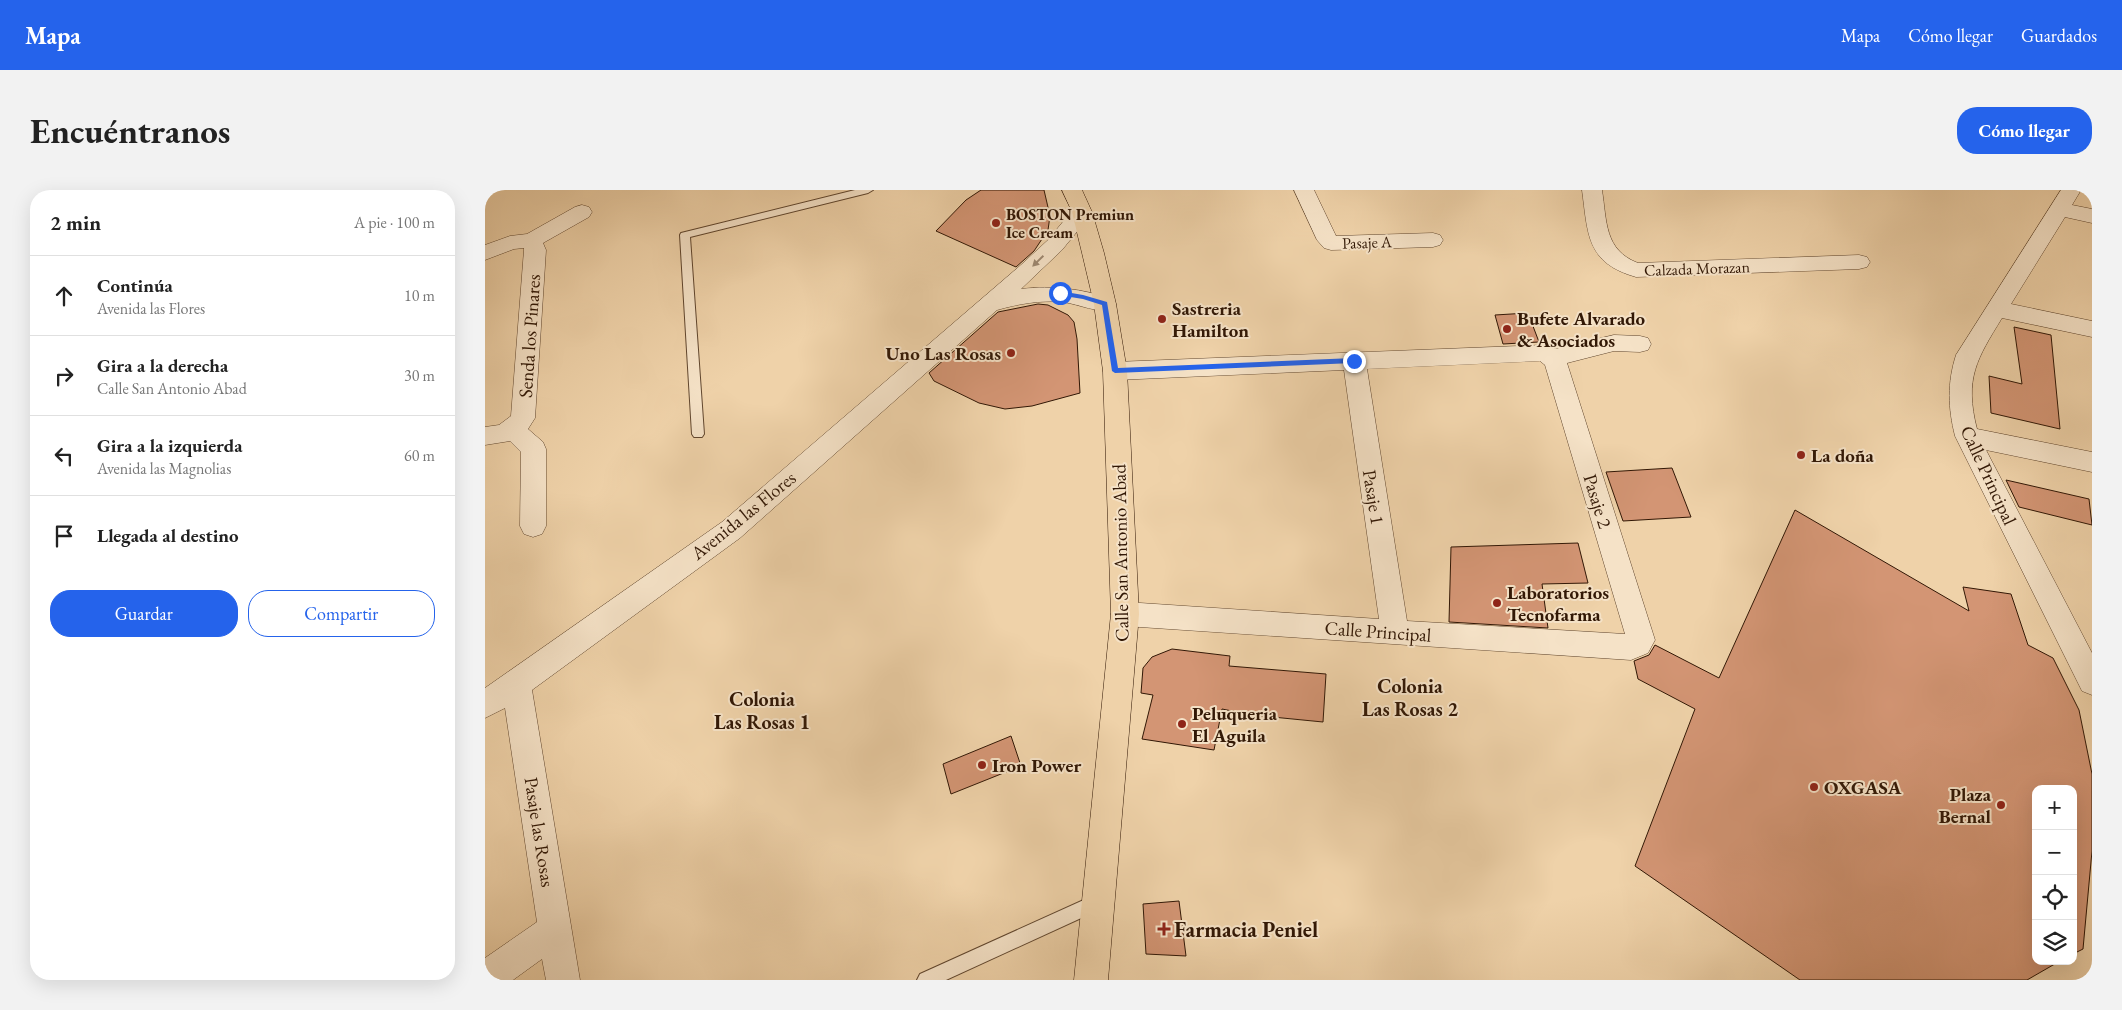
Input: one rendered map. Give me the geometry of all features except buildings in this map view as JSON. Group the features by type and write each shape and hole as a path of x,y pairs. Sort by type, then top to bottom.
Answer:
{"main road":[{"name":"Calle San Antonio Abad","path":"1077,201 1105,304 1115,371 1125,614 1091,980"}],"street":[{"name":"Pasaje A","path":"1304,190 1327,240 1331,243 1433,240"},
{"name":"Calzada Morazan","path":"1592,190 1604,250 1617,262 1637,270 1859,262"},
{"path":"1606,190 1611,190"},
{"path":"2065,199 2092,216"},
{"name":"Calle Principal","path":"2065,199 1968,354 1962,370 1959,401 1967,436 2092,682"},
{"name":"Avenida las Flores","path":"485,704 516,684 731,530 1030,269 1055,245 1077,201"},
{"path":"485,253 510,243 532,240 582,212"},
{"name":"Senda los Pinares","path":"514,430 523,418 525,402 535,250 532,240"},
{"name":"Avenida las Flores","path":"986,306 1010,298 1035,294 1068,294 1105,304"},
{"path":"1996,310 2092,329"},
{"path":"1115,371 1354,361 1548,356 1614,343 1640,344"},
{"name":"Pasaje 2","path":"1548,356 1556,364 1641,640 1638,644 1631,646"},
{"name":"Pasaje 1","path":"1354,361 1395,633"},
{"path":"485,436 498,436 514,430 534,449 533,526"},
{"path":"1967,436 2092,462"},
{"name":"Calle Principal","path":"1125,614 1395,633 1631,646"},
{"path":"2063,623 2092,630"},
{"name":"Pasaje las Rosas","path":"516,684 563,980"},
{"path":"485,979 555,930"}],"lane":[{"path":"698,434 685,235 868,190"},
{"path":"925,980 1097,902"}],"place":[{"name":"BOSTON Premiun Ice Cream","path":"996,223"},
{"name":"Sastreria Hamilton","path":"1162,319"},
{"name":"Bufete Alvarado & Asociados","path":"1507,329"},
{"name":"Uno Las Rosas","path":"1011,353"},
{"name":"La doña","path":"1801,455"},
{"name":"Laboratorios Tecnofarma","path":"1497,603"},
{"name":"Peluqueria El Aguila","path":"1182,724"},
{"name":"Iron Power","path":"982,765"},
{"name":"OXGASA","path":"1814,787"},
{"name":"Plaza Bernal","path":"2001,805"},
{"name":"Farmacia Peniel","path":"1164,929"}],"district":[{"name":"Colonia Las Rosas 2","path":"1410,698"},
{"name":"Colonia Las Rosas 1","path":"762,710"}],"route":[{"path":"1060,293 1083,297 1105,304 1115,371 1354,361"}]}
